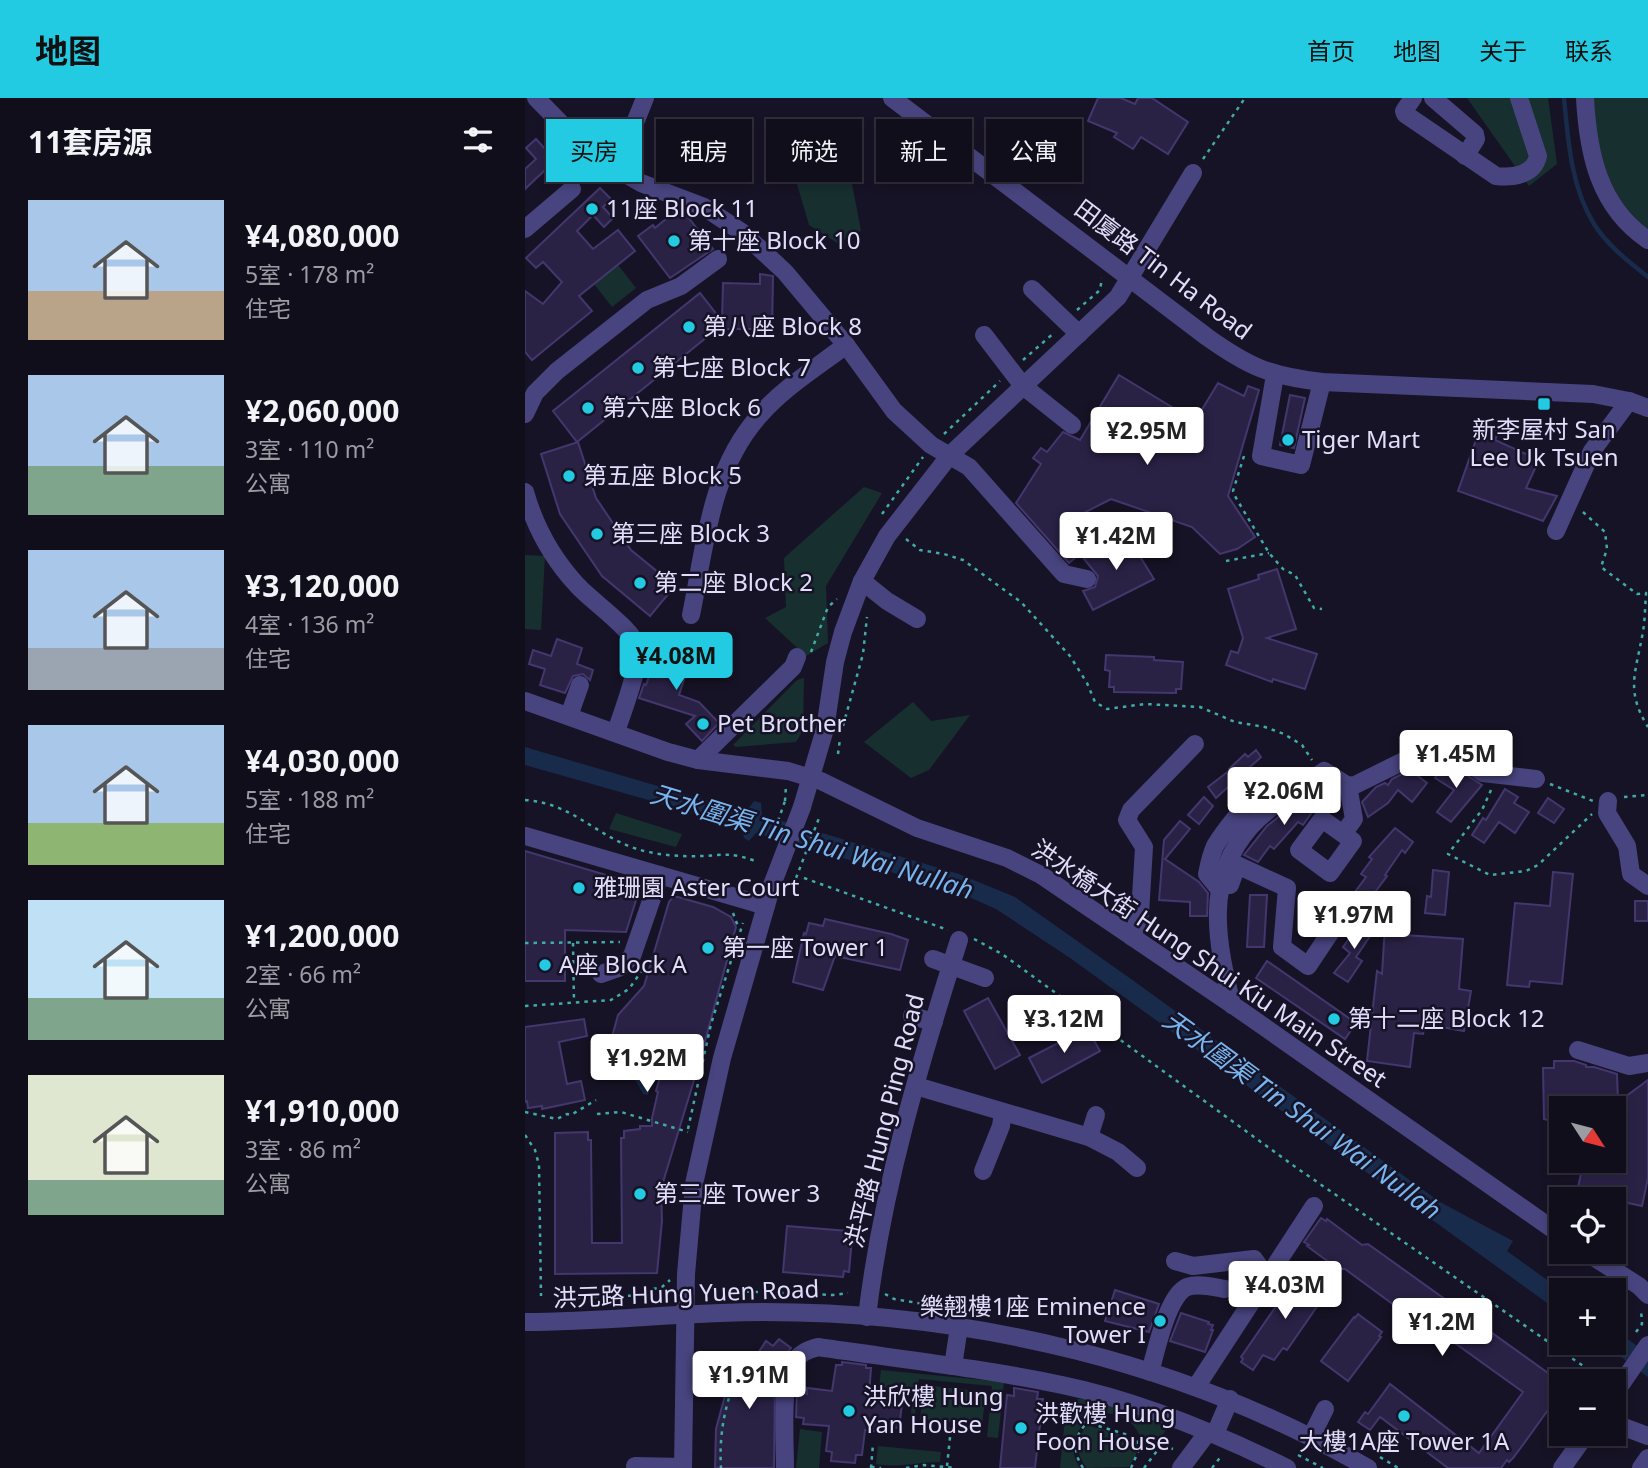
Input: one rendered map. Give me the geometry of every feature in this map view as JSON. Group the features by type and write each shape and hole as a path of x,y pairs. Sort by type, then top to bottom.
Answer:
{"street":[{"path":"536,98 556,119"},
{"path":"637,119 645,98"},
{"name":"田廈路 Tin Ha Road","path":"892,98 1238,359 1275,375 1322,382 1593,394 1648,408"},
{"path":"1413,98 1404,111 1405,114 1496,176 1512,177 1533,168 1538,156 1519,98"},
{"path":"1433,98 1475,134 1476,139 1465,156"},
{"path":"1585,98 1592,157 1599,181 1625,222 1648,240"},
{"path":"635,1466 683,1468 686,1273 694,1184 722,1058 793,804 811,778 825,729 835,662 869,587 887,536 950,455 1118,296 1193,173"},
{"path":"639,182 704,207 743,233 785,272 846,345 894,411 931,445 969,467 1064,574 1087,579"},
{"path":"525,229 572,188"},
{"path":"525,414 535,393 557,371 647,300 681,286 718,259"},
{"path":"1032,289 1079,334"},
{"path":"983,335 1023,386 1072,425"},
{"path":"691,615 717,488 735,450 759,415 846,345"},
{"path":"1275,375 1261,456 1301,465 1322,382"},
{"path":"1556,531 1592,451 1629,401"},
{"path":"525,492 540,533 564,569 592,600 630,632 638,645 637,660 616,732"},
{"path":"869,587 917,619"},
{"path":"698,760 793,667 797,657"},
{"path":"569,716 580,685"},
{"name":"洪水橋大街 Hung Shui Kiu Main Street","path":"525,701 668,752 698,760 788,771 811,778 917,828 1007,858 1030,869 1238,1009 1549,1227"},
{"path":"1238,1009 1217,935 1216,916 1220,890 1229,862 1243,836 1280,802 1324,771 1348,786 1355,785 1440,743 1483,773 1537,779"},
{"path":"1132,937 1140,914 1144,847 1127,820 1131,810 1195,744"},
{"path":"1343,834 1354,819 1348,786"},
{"path":"1608,800 1607,813 1627,846 1632,874 1648,886"},
{"path":"525,836 766,906"},
{"path":"1238,1009 1226,934 1227,899 1237,865 1287,888 1282,947 1308,965 1340,918"},
{"path":"601,974 621,967 632,956 660,875"},
{"name":"洪平路 Hung Ping Road","path":"867,1317 877,1238 916,1086 960,936"},
{"path":"933,959 985,978"},
{"path":"912,1016 934,1022"},
{"path":"1578,1050 1629,1066 1648,1063"},
{"path":"916,1086 1089,1137 1118,1152 1137,1168"},
{"path":"983,1171 1001,1126 1003,1112"},
{"path":"1089,1137 1096,1115"},
{"path":"1196,1387 1314,1206"},
{"path":"1174,1261 1193,1266 1254,1259 1267,1277"},
{"path":"1608,1264 1645,1284"},
{"path":"1150,1372 1177,1294 1194,1285 1225,1289"},
{"name":"洪元路 Hung Yuen Road","path":"525,1322 763,1312 867,1317 959,1328 1050,1345 1196,1387 1230,1399 1311,1437 1368,1468"},
{"path":"953,1366 959,1328"},
{"path":"1626,1377 1648,1345"},
{"path":"785,1468 788,1377 793,1363 802,1353 818,1348 953,1366 1063,1385 1179,1421 1287,1468"},
{"path":"1181,1460 1217,1438 1230,1399"},
{"path":"1311,1437 1325,1409"},
{"path":"1626,1428 1648,1436"},
{"path":"1562,1468 1578,1446"}],"path":[{"path":"1193,173 1245,98"},
{"path":"1245,451 1233,491 1269,553 1283,569 1295,575 1314,608 1322,609"},
{"path":"1570,500 1605,531 1607,549 1601,567 1637,594 1646,593 1643,632 1635,663 1633,692 1637,710 1648,727"},
{"path":"905,536 920,550 963,560 1021,602 1070,656 1095,702 1107,709 1145,705 1200,707 1235,722 1265,727 1284,734 1302,745 1316,766 1324,771"},
{"path":"1226,561 1269,553"},
{"path":"842,729 863,654 869,587"},
{"path":"838,754 840,736"},
{"path":"1498,775 1482,810 1448,855 1490,875 1526,871 1538,865 1608,800"},
{"path":"1537,779 1593,802 1648,795"},
{"path":"786,792 793,804"},
{"path":"525,800 555,805 625,845 642,851 702,856 726,853 755,860"},
{"path":"793,886 819,818"},
{"path":"804,878 1002,954 1294,1166 1588,1369"},
{"path":"525,943 627,942"},
{"path":"573,943 574,1004"},
{"path":"525,1112 557,1119 566,1114 571,1115 596,1100"},
{"path":"597,1114 621,1112 688,1132"},
{"path":"525,1135 535,1150 539,1165 541,1296"},
{"path":"645,1291 667,1285 675,1272"},
{"path":"729,1291 833,1295 848,1293"},
{"path":"560,1298 655,1295"},
{"path":"706,1367 735,1380 724,1413 720,1441 721,1468"},
{"path":"1066,1416 1161,1445 1181,1460"},
{"path":"1144,1468 1179,1421"},
{"path":"1083,1468 1076,1455 1076,1441 1087,1423"},
{"path":"947,1466 951,1428"},
{"path":"1131,1468 1138,1452 1138,1438"},
{"path":"1212,1468 1217,1438"},
{"path":"873,1444 871,1467 881,1468"},
{"path":"906,1468 924,1465 956,1468"}],"green space":[{"path":"1467,98 1548,98 1557,164 1529,186"},
{"path":"1593,98 1648,98 1648,229 1622,202 1606,171 1597,136"},
{"path":"796,182 852,182 861,231 837,243 809,225"},
{"path":"618,265 636,288 612,307 594,284"},
{"path":"864,487 882,493 826,586 828,643 806,656 765,618 786,607 784,558"},
{"path":"525,555 545,556 541,630 525,629"},
{"path":"804,678 803,730 796,742 736,747 733,745 797,680"},
{"path":"913,702 931,721 970,715 929,770 911,778 864,742"},
{"path":"616,813 682,834 676,847 609,829"},
{"path":"881,1370 1004,1382 998,1438 987,1437 992,1386 919,1379 914,1424 910,1424 913,1391 879,1387"},
{"path":"924,1385 986,1392 982,1425 920,1419"},
{"path":"1078,1399 1088,1399 1170,1425 1157,1442 1140,1436 1130,1422 1117,1415 1102,1414 1086,1420 1066,1414 1070,1405"},
{"path":"1065,1418 1083,1424 1076,1435 1074,1446 1080,1468 1060,1468"},
{"path":"1087,1425 1137,1440 1136,1455 1129,1467 1087,1468 1080,1457 1078,1447"},
{"path":"800,1429 822,1432 819,1468 796,1468"},
{"path":"878,1446 941,1452 940,1462 876,1464"}],"water":[{"name":"天水圍渠 Tin Shui Wai Nullah","path":"525,747 746,812 754,801 761,803 762,815 959,874 1015,897 1440,1202 1513,1241 1507,1251 1549,1281 1549,1304 1070,958 996,909 953,890 756,833 749,841 744,838 742,829 525,765"},
{"path":"641,1051 648,1053 649,1074 654,1076 648,1095 643,1094 632,1074"},
{"path":"1626,1338 1648,1354 1648,1377 1618,1355 1626,1355"}],"building":[{"path":"1098,98 1121,98 1135,104 1138,98 1152,98 1188,122 1168,154 1141,137 1133,149 1114,137 1117,133 1088,121"},
{"path":"536,139 546,150 546,169 525,189 525,169 536,159 526,148"},
{"path":"600,188 611,199 603,207 613,218 604,227 593,215 577,231 593,249 618,230 635,251 579,296 592,311 532,360 525,352 525,291 543,304 562,282 543,262 536,268 526,258"},
{"name":"第十座 Block 10","path":"678,209 684,212 713,249 670,278 638,236 653,225 655,228"},
{"path":"760,274 773,276 772,333 756,333 756,329 717,329 577,442 553,411 700,293 722,321 723,283 760,284"},
{"path":"1119,375 1195,421 1218,383 1244,396 1248,386 1259,390 1228,496 1255,537 1237,549 1220,554 1192,527 1111,499 1068,521 1083,551 1069,563 1016,503 1041,464 1033,458 1041,448 1047,452 1063,432 1080,440"},
{"path":"1290,395 1305,398 1294,448 1280,445"},
{"path":"1482,423 1499,431 1495,440 1539,460 1526,488 1557,496 1543,521 1458,491"},
{"path":"578,442 596,498 631,550 675,586 650,616 602,576 560,514 541,454"},
{"path":"1126,534 1154,579 1093,610 1083,591 1095,587 1098,576 1084,559"},
{"path":"1277,569 1296,629 1267,638 1317,654 1305,689 1273,679 1272,682 1226,665 1231,651 1238,653 1243,638 1228,589 1259,579 1258,575"},
{"path":"557,639 582,648 577,664 593,670 590,680 583,674 573,676 565,693 540,685 545,669 529,664 533,650 551,656"},
{"path":"659,648 691,659 679,695 699,702 719,723 702,741 686,724 695,716 639,698"},
{"path":"1106,655 1154,657 1154,660 1183,662 1181,689 1176,689 1176,693 1114,692 1114,687 1109,687 1110,671 1105,670"},
{"path":"1256,750 1261,757 1216,798 1208,787 1245,754 1248,757"},
{"path":"1445,761 1482,785 1451,822 1437,812 1454,790 1435,778"},
{"path":"1410,770 1427,783 1412,802 1398,790 1388,803 1368,817 1362,802 1376,787 1385,783 1388,785 1392,779"},
{"path":"1505,789 1518,797 1514,803 1529,812 1515,833 1499,822 1484,843 1472,835 1483,818 1486,820"},
{"path":"1311,794 1327,805 1325,808 1313,811 1303,825 1298,822 1274,849 1270,846 1258,862 1244,855 1267,826"},
{"path":"1204,797 1213,806 1199,824 1188,815"},
{"path":"1548,798 1564,809 1554,823 1538,813"},
{"path":"1180,821 1190,829 1165,859 1199,882 1208,893 1207,916 1190,916 1190,902 1159,900 1164,840"},
{"path":"1395,828 1413,842 1405,853 1402,850 1376,891 1381,895 1371,909 1375,912 1368,922 1350,909 1360,895 1355,892 1366,877 1361,874 1372,859 1369,857"},
{"name":"雅珊園 Aster Court","path":"525,851 630,882 638,894 626,932 565,930 565,981 525,981"},
{"path":"1433,870 1449,872 1445,915 1425,913 1427,896 1431,897"},
{"path":"1553,872 1573,874 1562,984 1530,981 1529,987 1507,985 1515,903 1550,906"},
{"path":"1250,895 1267,895 1264,947 1247,947"},
{"path":"673,897 713,907 731,917 736,927 661,1189 662,1221 657,1273 555,1274 555,1133 588,1132 588,1140 591,1140 592,1243 622,1243 621,1138 624,1138 624,1131 640,1129 640,1126 652,1126 658,1092 656,1091 665,1060 637,1051 636,1055 619,1051 612,1037 618,1015 644,986 669,902"},
{"path":"1635,901 1648,901 1648,921 1635,921"},
{"path":"825,919 908,940 900,970 835,956 823,990 793,982 804,933 806,934 809,923 823,926"},
{"path":"1359,925 1377,926 1356,957 1362,961 1348,982 1334,973 1350,953 1343,947"},
{"path":"1385,926 1405,928 1404,935 1463,939 1459,989 1471,991 1464,1031 1425,1024 1423,1034 1414,1033 1410,1067 1367,1061 1377,971 1382,974"},
{"path":"1267,961 1356,1023 1345,1039 1256,978"},
{"path":"988,998 1020,1055 995,1069 964,1011"},
{"path":"584,1019 587,1036 559,1042 567,1084 581,1081 585,1100 542,1109 542,1106 528,1108 527,1101 525,1102 525,1027"},
{"path":"1087,1028 1100,1051 1042,1083 1029,1058"},
{"path":"1554,1061 1574,1061 1586,1067 1617,1074 1618,1096 1549,1096 1549,1120 1544,1119 1543,1068 1554,1068"},
{"path":"1648,1080 1648,1178 1642,1206 1626,1203 1626,1187 1578,1187 1581,1173 1626,1173 1626,1096"},
{"path":"1321,1218 1326,1221 1327,1219 1362,1245 1368,1244 1549,1374 1549,1408 1509,1462 1507,1460 1501,1468 1448,1468 1380,1417 1370,1430 1358,1422 1365,1412 1368,1414 1390,1384 1479,1453 1523,1392 1424,1321 1417,1322 1345,1269 1338,1269 1304,1242"},
{"path":"787,1226 848,1231 848,1237 852,1238 849,1272 844,1271 843,1277 783,1272"},
{"path":"1299,1273 1327,1292 1287,1350 1283,1348 1274,1360 1263,1355 1253,1370 1241,1362 1241,1357"},
{"path":"1115,1290 1159,1304 1149,1332 1105,1321"},
{"path":"1181,1313 1213,1325 1205,1352 1170,1341"},
{"path":"1358,1314 1382,1332 1348,1381 1321,1361"},
{"path":"779,1339 791,1348 781,1361 775,1385 774,1468 715,1468 716,1429 727,1388 714,1383 723,1362 745,1372 766,1341 773,1346"},
{"name":"洪欣樓 Hung Yan House","path":"842,1362 871,1368 869,1395 893,1397 892,1403 902,1404 899,1428 890,1427 889,1433 865,1430 862,1455 856,1455 855,1463 831,1461 832,1452 826,1451 829,1426 803,1424 804,1418 796,1417 797,1392 807,1394 807,1388 832,1391 836,1365 842,1365"},
{"name":"洪歡樓 Hung Foon House","path":"1014,1388 1038,1392 1037,1399 1043,1399 1035,1468 1000,1468 1007,1395 1014,1396"}],"waterway":[{"path":"1564,98 1575,179 1586,210 1605,239 1648,277"}],"place":[{"name":"11座 Block 11","path":"592,209"},
{"name":"第十座 Block 10","path":"674,241"},
{"name":"第八座 Block 8","path":"689,327"},
{"name":"第七座 Block 7","path":"638,368"},
{"name":"新李屋村 San Lee Uk Tsuen","path":"1544,404"},
{"name":"第六座 Block 6","path":"588,408"},
{"name":"Tiger Mart","path":"1288,440"},
{"name":"第五座 Block 5","path":"569,476"},
{"name":"第三座 Block 3","path":"597,534"},
{"name":"第二座 Block 2","path":"640,583"},
{"name":"Pet Brother","path":"703,724"},
{"name":"雅珊園 Aster Court","path":"579,888"},
{"name":"第一座 Tower 1","path":"708,948"},
{"name":"A座 Block A","path":"545,965"},
{"name":"第十二座 Block 12","path":"1334,1019"},
{"name":"第三座 Tower 3","path":"640,1194"},
{"name":"樂翹樓1座 Eminence Tower I","path":"1160,1321"},
{"name":"洪欣樓 Hung Yan House","path":"849,1411"},
{"name":"大樓1A座 Tower 1A","path":"1404,1416"},
{"name":"洪歡樓 Hung Foon House","path":"1021,1428"}]}
